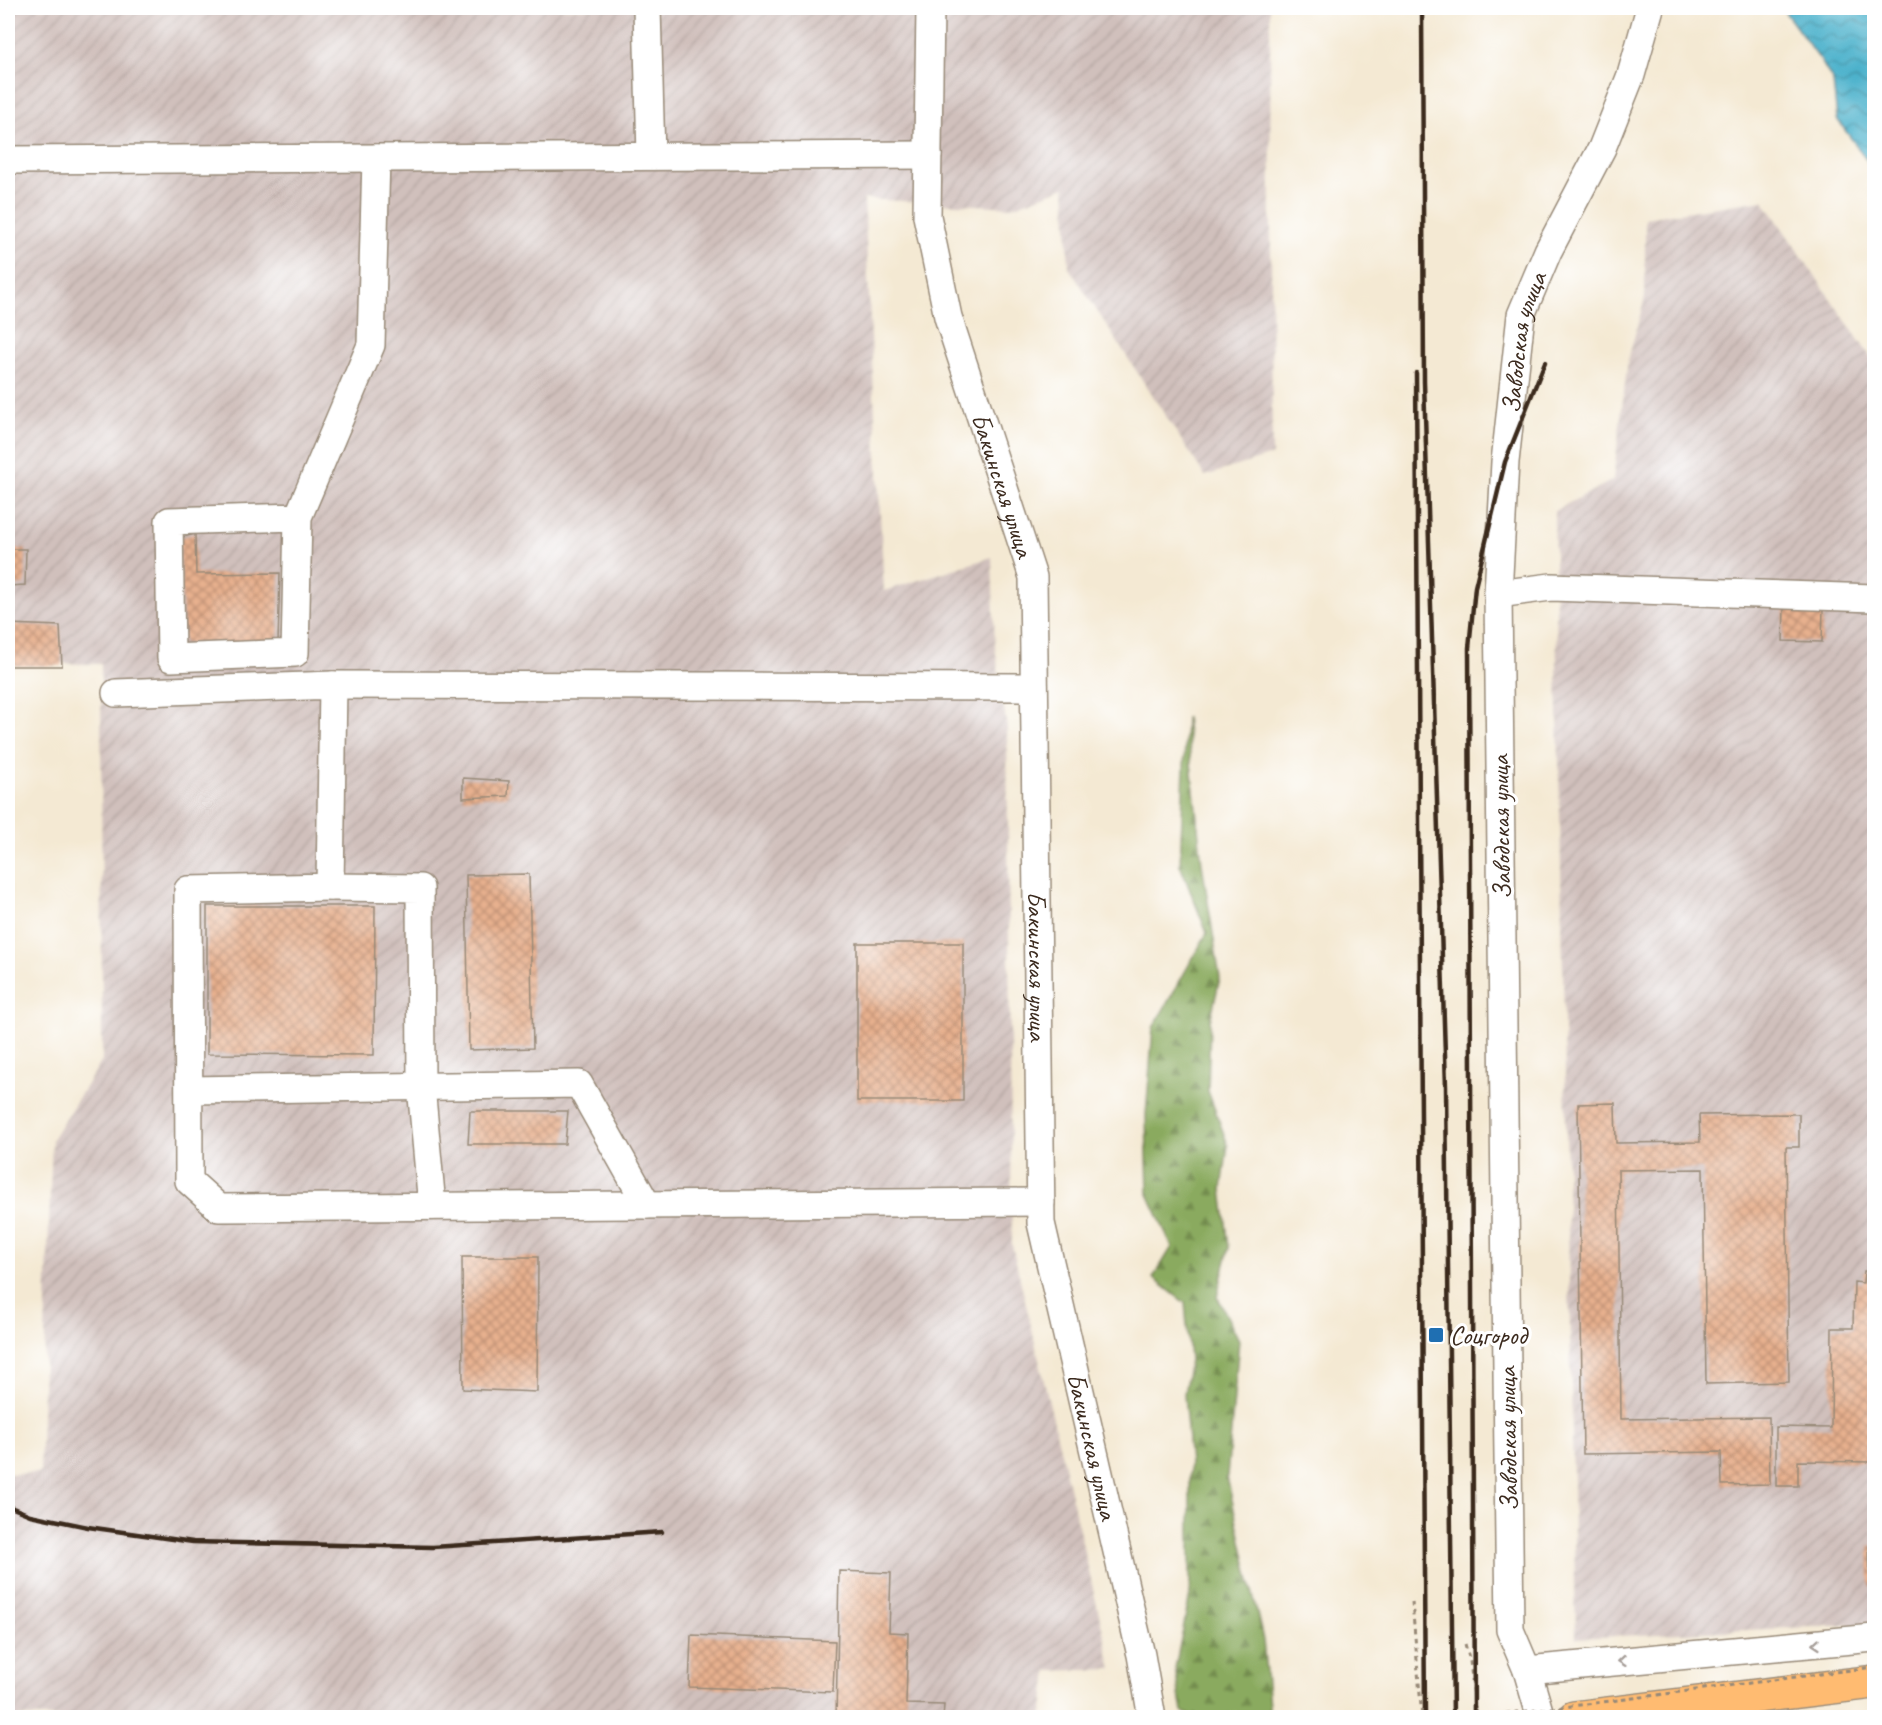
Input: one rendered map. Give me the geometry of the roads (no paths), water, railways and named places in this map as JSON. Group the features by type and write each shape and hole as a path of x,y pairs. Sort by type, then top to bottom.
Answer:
{"main road":[{"path":"1574,1718 1875,1682"}],"street":[{"path":"647,8 651,156"},
{"name":"Бакинская улица","path":"930,8 927,216 948,317 1033,577 1041,1223 1138,1644 1152,1718"},
{"name":"Заводская улица","path":"1541,1718 1527,1670 1510,1630 1498,594 1505,462 1521,315 1548,251 1602,148 1631,75 1650,8"},
{"path":"8,160 928,155"},
{"path":"298,517 169,522 171,658 295,653 298,517 371,345 376,158"},
{"path":"1498,594 1551,587 1875,598"},
{"path":"330,886 333,685"},
{"path":"116,693 333,685 1034,687"},
{"path":"432,1206 421,1086 420,888 330,886 188,890 189,1181 219,1208 1041,1202"},
{"path":"190,1090 579,1084 647,1205"},
{"path":"1527,1670 1875,1638"}],"water":[{"path":"1782,8 1874,8 1874,170 1837,119 1833,81"}],"railway":[{"path":"1422,8 1424,382 1446,1087 1453,1718"},
{"path":"1474,1718 1469,648 1475,587 1505,462 1545,362"},
{"path":"1416,373 1425,1718"},
{"path":"8,1506 30,1515 88,1527 193,1542 433,1547 662,1532"}],"place":[{"name":"Соцгород","path":"1436,1335"}]}
